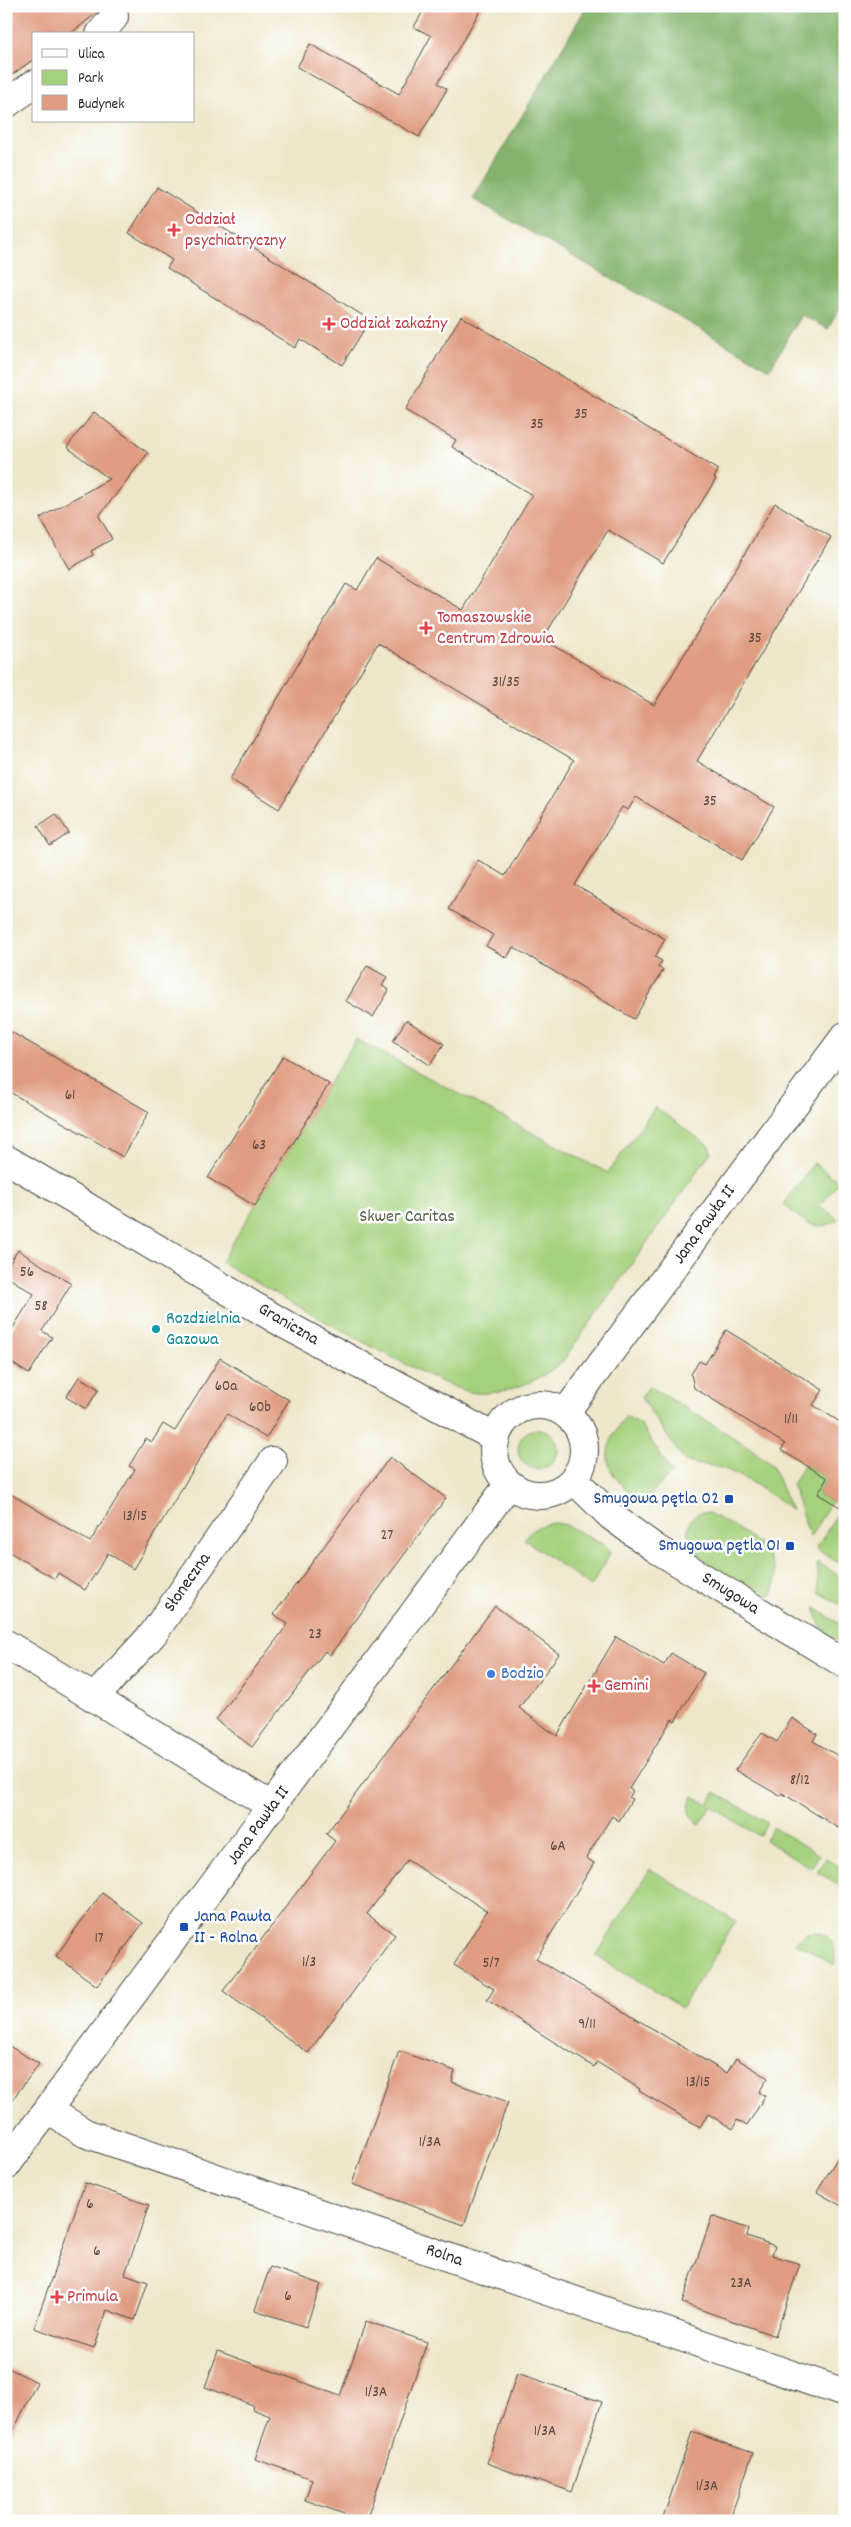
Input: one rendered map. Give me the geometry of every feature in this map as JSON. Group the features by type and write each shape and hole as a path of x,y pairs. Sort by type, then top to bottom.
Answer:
{"street":[{"path":"102,32 114,17 113,6"},
{"path":"6,104 32,85"},
{"name":"Jana Pawła II","path":"565,1413 845,1036"},
{"name":"Graniczna","path":"6,1160 286,1325 496,1438"},
{"path":"534,1406 558,1409 565,1413 576,1424 584,1446 584,1456 574,1480 560,1490 543,1495 519,1491 509,1484 502,1475 494,1453 496,1438 502,1425 513,1413 534,1406"},
{"name":"Słoneczna","path":"94,1698 153,1634 273,1461"},
{"name":"Smugowa","path":"574,1480 611,1516 650,1544 845,1664"},
{"name":"Jana Pawła II","path":"6,2166 273,1807 509,1484"},
{"path":"6,1644 273,1807"},
{"name":"Rolna","path":"48,2110 85,2133 845,2393"}],"green space":[{"path":"587,6 845,6 845,299 828,329 801,315 770,369 473,199"},
{"name":"Skwer Caritas","path":"356,1039 608,1173 655,1107 709,1146 711,1152 563,1361 544,1375 522,1385 499,1392 475,1393 466,1391 439,1381 405,1364 221,1262"},
{"path":"814,1163 839,1182 820,1206 838,1219 831,1224 823,1226 809,1224 784,1204"},
{"path":"649,1386 746,1445 772,1465 791,1510 767,1492 729,1471 684,1460 641,1398"},
{"path":"626,1416 641,1425 672,1473 643,1500 633,1497 618,1480 608,1462 609,1445"},
{"path":"542,1429 549,1432 555,1438 558,1449 557,1457 549,1466 542,1469 534,1469 527,1466 519,1457 518,1445 521,1438 530,1430"},
{"path":"804,1464 827,1478 818,1494 831,1502 810,1537 792,1485"},
{"path":"841,1508 845,1511 845,1567 816,1549"},
{"path":"702,1512 709,1513 740,1530 758,1543 771,1561 776,1575 775,1587 771,1595 759,1594 712,1566 701,1557 688,1537 691,1520"},
{"path":"555,1523 566,1525 607,1547 610,1554 591,1587 524,1539 537,1527"},
{"path":"817,1562 845,1579 845,1608 819,1592"},
{"path":"815,1608 845,1627 845,1645 824,1631"},
{"path":"715,1792 767,1823 759,1836 711,1806 699,1825 693,1818 689,1808 691,1800 693,1796 708,1805"},
{"path":"773,1827 819,1855 811,1868 765,1840"},
{"path":"826,1858 845,1870 845,1888 817,1872"},
{"path":"650,1869 736,1921 682,2008 596,1956"},
{"path":"816,1932 831,1940 835,1953 834,1965 795,1942 807,1933"}],"building":[{"path":"6,6 98,6 98,12 73,32 32,32 32,60 6,79"},
{"path":"426,6 483,6 438,83 447,89 419,137 297,67 310,44 399,94 431,36 414,27"},
{"path":"157,187 370,320 342,365 300,339 295,348 167,268 172,260 129,233"},
{"path":"461,316 718,470 714,478 716,479 663,563 608,530 543,639 654,705 775,503 831,537 697,761 774,807 742,860 636,797 628,810 622,807 575,885 665,939 655,957 662,961 658,967 663,970 634,1019 513,947 507,958 486,946 493,935 449,909 478,860 505,876 574,760 378,643 279,809 230,779 346,584 357,590 376,558 463,610 532,495 452,447 456,440 405,410"},
{"path":"94,412 148,453 99,516 112,539 91,551 93,555 69,569 40,518 109,479 67,447"},
{"path":"56,814 69,833 50,846 38,826"},
{"path":"367,966 387,977 382,986 389,990 373,1017 346,1001"},
{"path":"406,1020 444,1044 430,1065 393,1041"},
{"path":"6,1029 149,1112 123,1157 6,1090"},
{"path":"283,1056 329,1084 255,1206 208,1178"},
{"path":"18,1250 71,1284 42,1331 52,1337 29,1374 6,1359 6,1339 34,1294 6,1276 6,1269"},
{"path":"726,1330 823,1390 813,1405 845,1425 845,1510 818,1494 827,1478 781,1450 785,1444 694,1388 691,1374 699,1361 705,1364"},
{"path":"220,1358 289,1400 266,1438 227,1414 133,1569 108,1553 85,1590 58,1573 55,1579 6,1550 6,1491 90,1542 135,1469 129,1466 146,1438 152,1442 163,1424 175,1431"},
{"path":"79,1377 99,1389 86,1409 66,1397"},
{"path":"390,1457 446,1498 330,1655 325,1651 252,1747 216,1720 288,1624 274,1614"},
{"path":"495,1606 559,1654 519,1708 557,1736 616,1637 664,1665 671,1653 704,1673 675,1721 672,1719 629,1789 633,1791 629,1798 632,1799 619,1821 612,1816 586,1858 594,1863 536,1959 727,2073 736,2058 768,2078 759,2092 765,2096 747,2126 737,2120 733,2129 708,2114 700,2127 639,2091 640,2089 597,2062 594,2067 487,2000 494,1989 454,1965 487,1911 407,1860 367,1914 395,1935 308,2053 223,1991 335,1841 326,1834"},
{"path":"792,1718 817,1734 813,1741 845,1760 845,1832 782,1793 780,1796 735,1770 762,1733 777,1742"},
{"path":"102,1893 143,1923 97,1986 56,1956"},
{"path":"6,2044 39,2064 6,2108"},
{"path":"399,2051 455,2071 452,2082 508,2102 464,2225 352,2184"},
{"path":"845,2145 845,2208 817,2192"},
{"path":"85,2183 149,2205 125,2274 148,2282 135,2320 107,2310 94,2348 34,2328"},
{"path":"712,2216 749,2229 747,2236 775,2246 772,2255 800,2264 775,2336 682,2303"},
{"path":"270,2267 321,2284 306,2327 255,2310"},
{"path":"366,2321 427,2342 366,2521 364,2521 305,2500 312,2479 255,2459 270,2416 252,2409 253,2405 205,2387 218,2351 340,2396"},
{"path":"6,2367 37,2382 6,2446"},
{"path":"517,2373 602,2402 572,2492 539,2480 538,2482 487,2463"},
{"path":"692,2432 753,2453 729,2521 662,2521"}],"place":[{"name":"Oddział psychiatryczny","path":"174,230"},
{"name":"Oddział zakaźny","path":"329,324"},
{"name":"Tomaszowskie Centrum Zdrowia","path":"426,628"},
{"name":"Rozdzielnia Gazowa","path":"156,1329"},
{"name":"Smugowa pętla 02","path":"729,1499"},
{"name":"Smugowa pętla 01","path":"790,1546"},
{"name":"Bodzio","path":"491,1674"},
{"name":"Gemini","path":"594,1686"},
{"name":"Jana Pawła II - Rolna","path":"184,1927"},
{"name":"Primula","path":"57,2297"}]}
